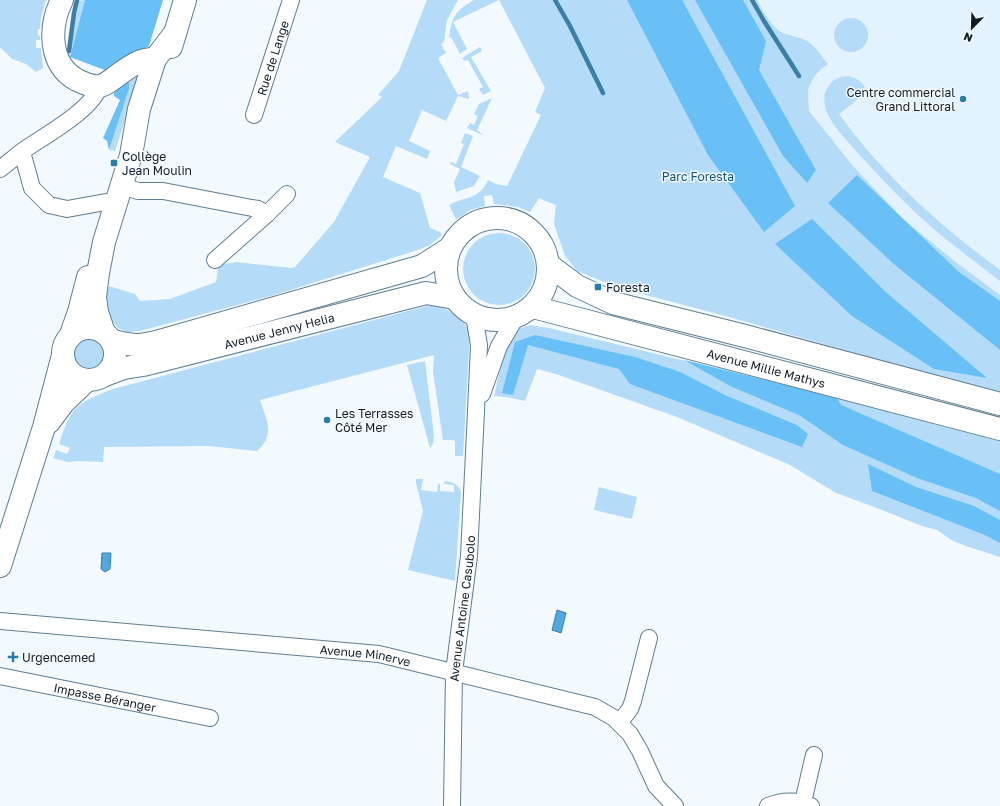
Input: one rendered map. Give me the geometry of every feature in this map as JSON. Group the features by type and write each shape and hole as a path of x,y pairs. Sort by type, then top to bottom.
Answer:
{"street":[{"path":"62,0 58,7 54,26 54,50 58,61 72,77 81,82 99,86 108,82 138,61 155,59"},
{"path":"131,155 151,112 185,0"},
{"name":"Rue de Lange","path":"254,115 291,0"},
{"path":"44,427 64,402 96,377 112,367 115,358 115,349 97,312 95,297 98,273 104,242 131,155 139,109 155,59 175,33"},
{"path":"155,59 160,69 159,86"},
{"path":"0,169 80,111 96,94 99,86"},
{"path":"22,152 32,188 49,205 67,209 120,193 138,191 168,192 258,209 267,214"},
{"path":"215,260 267,214 287,194"},
{"path":"493,218 508,219 523,224 536,235 545,249 549,265 548,280 542,295 524,312 502,320 488,320 474,315 463,308 455,298 448,282 446,265 450,248 464,229 478,221 493,218"},
{"path":"0,566 44,427 66,346 79,312 90,270 104,242"},
{"name":"Avenue Jenny Helia","path":"108,337 126,345 142,346 422,266 450,248"},
{"name":"Avenue Millie Mathys","path":"549,265 577,286 613,303 745,336 1000,404"},
{"name":"Avenue Jenny Helia","path":"96,377 124,368 143,365 426,293 455,298"},
{"name":"Avenue Millie Mathys","path":"524,312 1000,429"},
{"name":"Avenue Antoine Casubolo","path":"476,411 498,346 524,312"},
{"name":"Avenue Antoine Casubolo","path":"452,806 454,672 469,556 479,345 474,315"},
{"path":"96,377 78,378 70,372 65,364 66,346 77,331 86,328 96,329 108,337"},
{"name":"Avenue Minerve","path":"0,621 379,654 595,707 608,714 619,723 635,742 656,786 667,799 676,806"},
{"path":"619,723 630,709 633,701 649,638"},
{"name":"Impasse Béranger","path":"0,676 210,718"},
{"path":"768,806 786,802 807,804 814,755"}],"shaded area":[{"path":"85,0 163,0 149,46 110,72 70,57"},
{"path":"627,0 682,0 795,206 764,232 708,155"},
{"path":"695,0 743,0 766,41 759,70 816,170 807,183 783,156"},
{"path":"752,0 1000,0 1000,295 957,263 903,219 853,166 809,111 808,89"},
{"path":"128,79 129,89 109,150 107,141 103,138 120,100 114,96 114,93"},
{"path":"857,175 959,272 1000,301 1000,350 895,265 828,203"},
{"path":"812,219 888,294 987,378 934,369 852,316 775,244"},
{"path":"535,335 635,357 680,372 727,396 797,425 808,434 802,447 630,384 619,369 528,345 513,395 502,393 515,342"},
{"path":"684,360 837,398 841,405 1000,474 1000,511 976,498 917,478 843,445 799,415 732,387"},
{"path":"868,464 916,487 974,506 1000,520 1000,543 985,535 872,491"},
{"path":"102,553 111,553 110,569 105,572 101,569"},
{"path":"557,610 566,613 561,633 552,630"}],"green space":[{"path":"0,0 46,0 41,17 40,29 38,29 40,40 36,40 36,48 41,48 43,68 36,72 26,64 12,59 0,48"},
{"path":"85,0 70,57 74,15 77,1"},
{"path":"427,0 458,0 447,20 444,42 441,44 446,53 438,58 458,95 468,91 469,99 458,96 446,121 422,110 409,141 430,151 427,159 396,146 383,177 420,193 430,228 440,232 442,235 430,245 418,250 271,296 140,331 128,332 118,328 110,319 105,298 109,286 135,294 140,301 170,299 216,282 219,263 225,264 236,262 291,268 295,267 334,222 370,157 335,142 382,97 378,95 399,71"},
{"path":"474,0 499,0 453,22 467,49 460,54 451,37 449,38 453,19 462,7"},
{"name":"Parc Foresta","path":"499,0 757,0 773,26 781,32 803,39 810,43 828,64 814,77 808,89 809,111 853,166 903,219 957,263 1000,295 1000,392 619,288 577,271 565,256 554,224 556,205 539,198 530,212 518,207 494,204 492,195 484,196 485,206 470,210 456,219 449,205 476,195 484,187 488,180 496,184 507,186 541,115 535,112 545,88"},
{"path":"854,18 863,23 867,28 867,42 863,47 858,51 848,52 844,51 835,42 834,32 835,28 844,19"},
{"path":"480,47 482,51 471,57 491,91 483,95 479,89 483,87 468,60 464,61 462,58"},
{"path":"133,75 139,78 115,151 109,150 129,89 128,79"},
{"path":"848,76 860,81 867,92 839,114 869,152 922,207 968,246 1000,270 1000,281 948,241 919,216 872,168 836,127 826,110 824,101 825,92 834,80"},
{"path":"492,98 477,130 484,136 467,128 470,123 474,125 478,116 474,114 479,104"},
{"path":"465,133 473,136 461,167 480,176 474,186 456,192 454,182 460,169 450,164 451,162 456,164 464,144 461,143"},
{"path":"499,233 519,239 529,249 535,269 529,289 519,299 499,305 479,299 469,289 463,269 469,249 479,239"},
{"path":"437,305 448,310 460,319 470,333 463,456 455,456 455,441 443,440 433,372 434,355 260,400 267,420 268,433 263,445 257,451 209,446 104,447 103,462 68,462 53,458 56,450 67,454 70,448 59,444 67,421 77,408 91,398 113,389 427,306"},
{"path":"530,325 549,328 843,399 1000,441 1000,557 953,541 937,530 922,526 836,493 790,465 677,417 556,374 537,369 525,401 494,396 506,344 518,329"},
{"path":"89,340 100,344 104,355 100,366 89,370 78,366 74,355 78,344"},
{"path":"425,361 434,436 433,444 430,448 407,365"},
{"path":"416,479 423,479 421,490 437,492 438,484 440,484 440,491 454,492 454,485 444,484 445,481 455,484 461,492 455,581 408,570 423,511"},
{"path":"599,487 637,497 632,519 594,510"}],"waterway":[{"path":"69,51 77,0"},
{"path":"555,0 570,26 603,93"},
{"path":"752,0 799,76"}],"place":[{"name":"Centre commercial Grand Littoral","path":"963,99"},
{"name":"Collège Jean Moulin","path":"114,163"},
{"name":"Foresta","path":"598,287"},
{"name":"Les Terrasses Côté Mer","path":"327,420"},
{"name":"Urgencemed","path":"13,657"}]}
